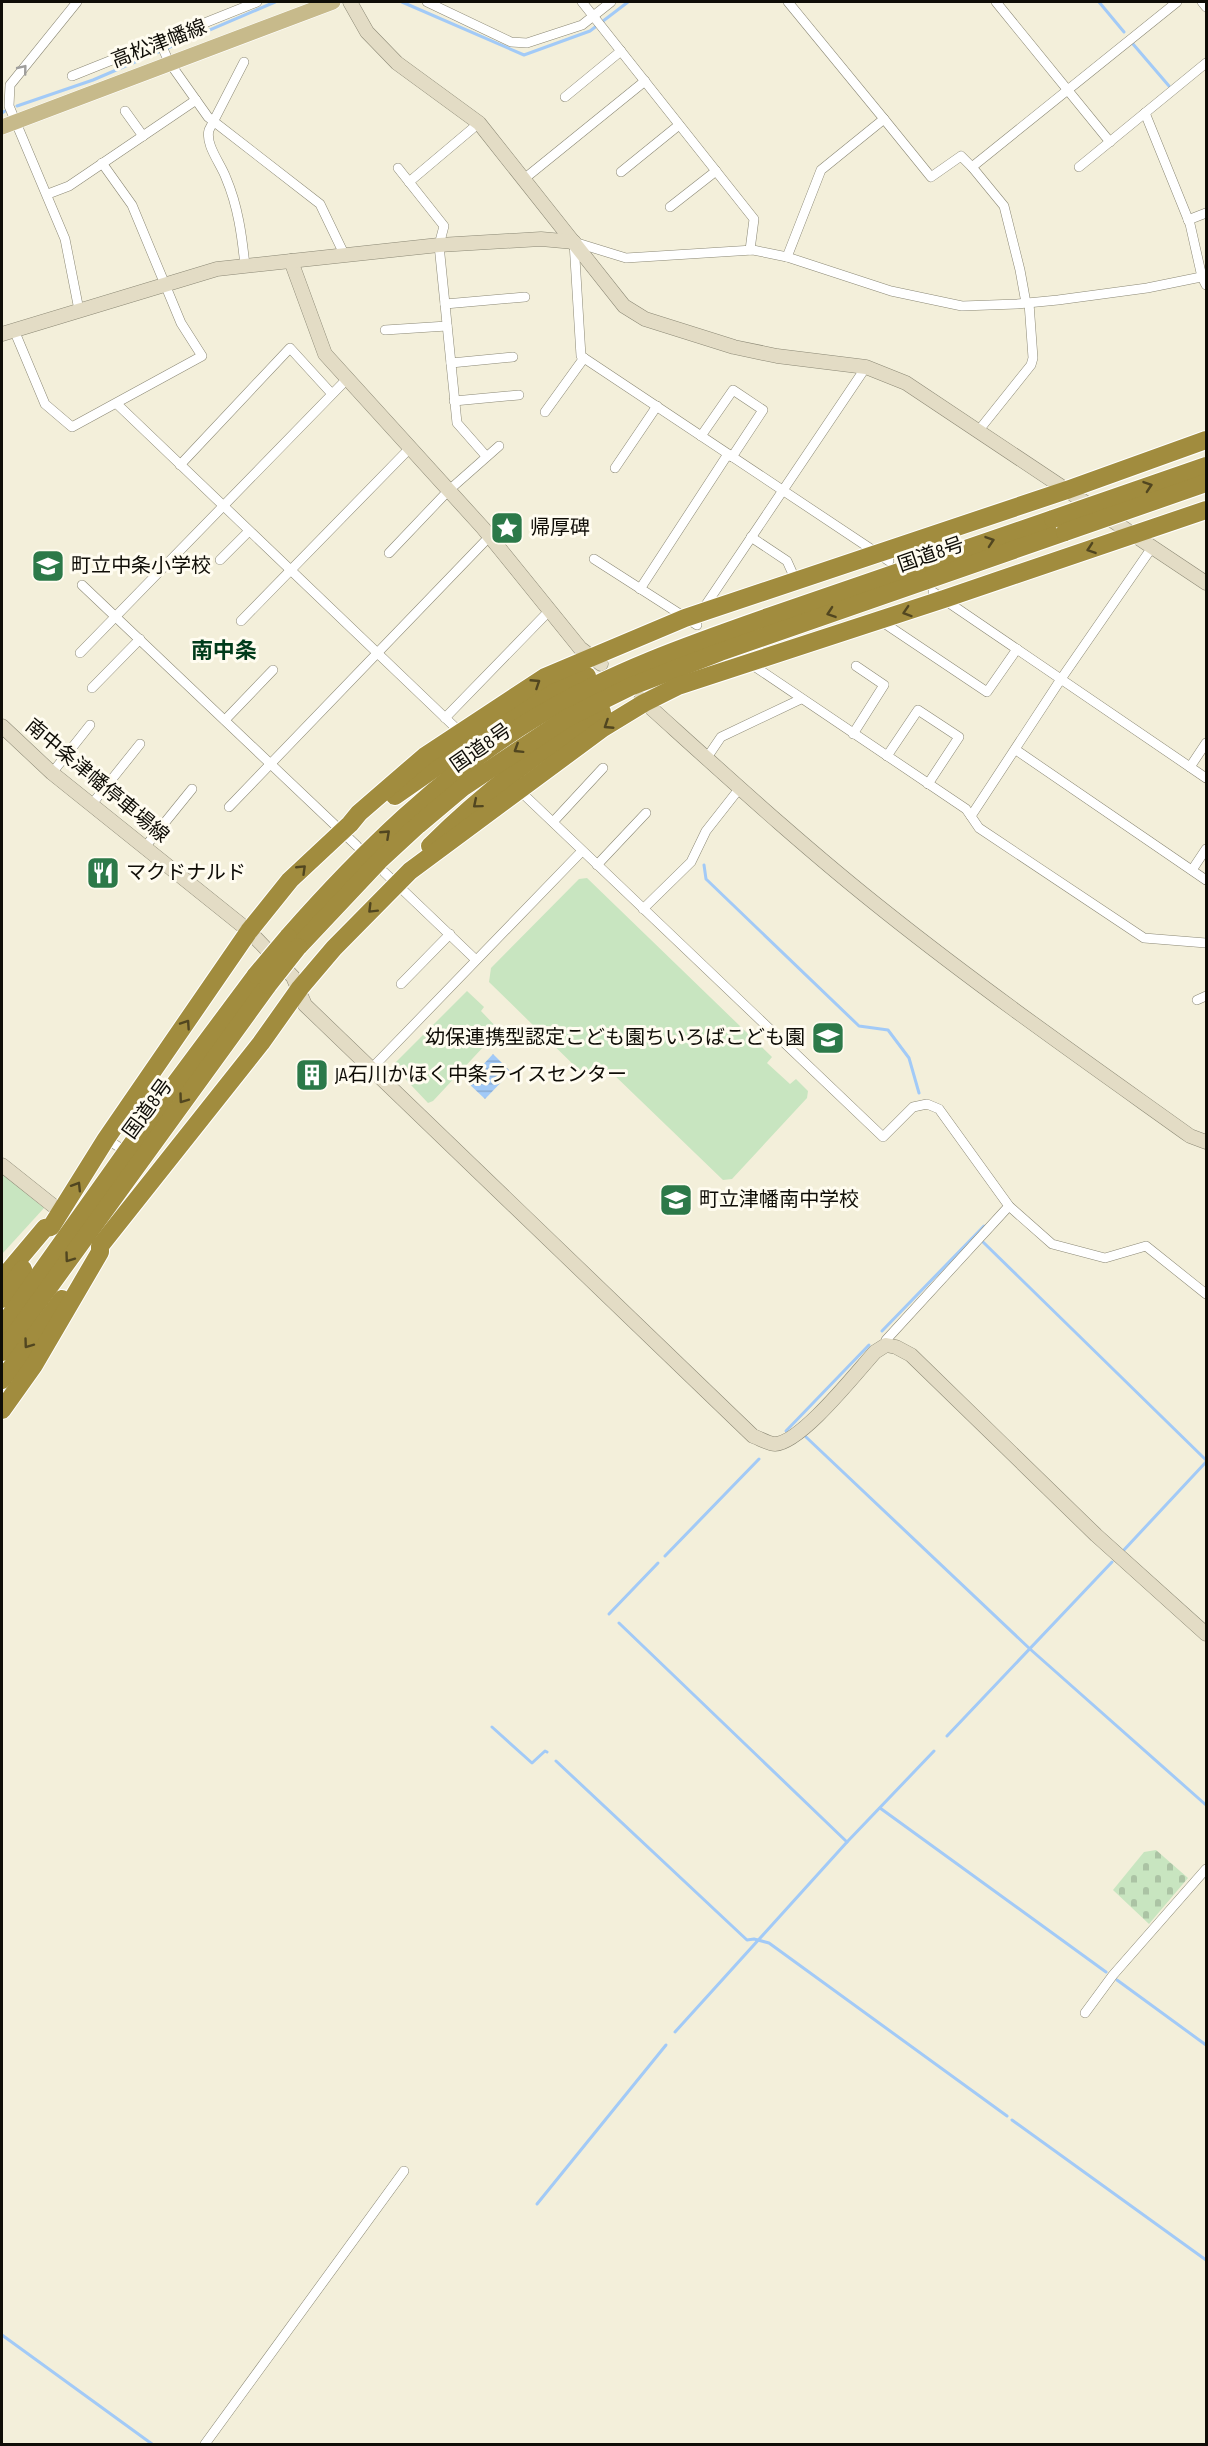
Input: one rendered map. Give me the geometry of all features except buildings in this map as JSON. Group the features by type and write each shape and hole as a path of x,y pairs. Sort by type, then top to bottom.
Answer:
{"highway":[{"path":"2,1299 56,1219 112,1143 249,931 290,880 416,762 545,677 597,661 694,619 796,582 882,557 1206,440"},
{"name":"国道8号","path":"293,942 418,825 462,788 567,718 623,690 1059,525 1206,466"},
{"name":"国道8号","path":"2,1327 176,1082 293,942 328,891 407,814 452,776 538,716 590,687 638,665 822,598 1059,525 1206,483"},
{"path":"397,876 642,701 745,660 880,620 939,596 1206,510"},
{"path":"346,827 388,801 420,776 515,712 555,690 681,639 806,597 822,598"},
{"path":"2,1380 151,1172 261,1043 300,988 397,876 414,863 454,822 532,759 612,706 707,665 720,652"},
{"name":"国道8号","path":"2,1352 262,980"},
{"path":"2,1279 45,1228 56,1219"},
{"path":"2,1410 53,1333 100,1252 100,1246"}],"main road":[{"name":"高松津幡線","path":"2,127 163,50 333,2"}],"street":[{"path":"78,2 10,85 5,104 17,121 65,239 79,310"},
{"path":"72,76 163,50 257,2"},
{"path":"350,2 367,32 397,63 479,123 574,242 615,298 624,306 645,319 755,352 866,367 906,383 1206,583"},
{"path":"428,2 511,42 527,43 598,21 611,2"},
{"path":"582,2 754,219 750,250"},
{"path":"788,2 931,177 961,156 1004,206 1028,303 1033,358 1031,364 979,430"},
{"path":"996,2 1110,142"},
{"path":"972,167 1178,2"},
{"path":"1202,2 1206,7"},
{"path":"163,50 208,117 320,204 345,256"},
{"path":"565,97 621,51"},
{"path":"244,62 214,121 208,138 235,204 245,266"},
{"path":"1079,167 1206,63"},
{"path":"524,179 645,81"},
{"path":"48,194 69,186 196,100"},
{"path":"125,111 143,136"},
{"path":"102,163 132,206 164,285 181,323 202,356 72,428 45,404 8,332 79,310 164,285 217,269 439,245 541,239 574,242 626,258 750,250 787,257 891,291 962,306 1028,303 1205,279 1188,220 1145,114"},
{"path":"787,257 821,170 884,119"},
{"path":"409,182 479,123"},
{"path":"621,172 679,125"},
{"path":"398,168 444,226 439,245 457,423 486,456"},
{"path":"670,207 716,171"},
{"path":"1188,220 1206,213"},
{"path":"574,242 581,356 882,557"},
{"path":"291,261 325,354 490,536 580,648 597,661"},
{"path":"445,304 525,297"},
{"path":"384,330 447,326"},
{"path":"180,465 290,348 332,394"},
{"path":"451,363 513,357"},
{"path":"545,412 584,358"},
{"path":"594,559 640,589 694,619 866,367"},
{"path":"80,653 347,379"},
{"path":"640,589 730,455 764,410 733,390 701,436"},
{"path":"454,401 519,395"},
{"path":"117,404 460,732"},
{"path":"615,468 657,406"},
{"path":"389,553 448,491 499,446"},
{"path":"241,621 410,448"},
{"path":"220,561 249,531"},
{"path":"229,807 490,536"},
{"path":"751,537 787,561 796,582"},
{"path":"971,816 1153,546"},
{"path":"82,585 270,763 346,827 357,846"},
{"path":"939,596 1206,778"},
{"path":"445,718 550,610"},
{"path":"880,620 987,692 1017,649"},
{"path":"92,688 140,639"},
{"path":"745,660 966,809 979,828 1144,938 1206,943"},
{"path":"854,734 884,685 856,666"},
{"path":"225,720 273,670"},
{"path":"706,759 721,737 801,699"},
{"path":"642,701 739,789 887,913 1087,1063 1190,1136 1206,1142"},
{"path":"887,756 918,710 935,720 959,737 928,784"},
{"path":"52,773 90,725"},
{"name":"南中条津幡停車場線","path":"2,726 52,773 249,931 293,977 300,988 305,1005 753,1436 774,1444 787,1441 806,1428 875,1352 886,1346"},
{"path":"1190,767 1206,743"},
{"path":"92,804 140,744"},
{"path":"1016,750 1206,880"},
{"path":"553,822 603,768"},
{"path":"145,847 192,789"},
{"path":"643,909 691,862 706,831 739,789"},
{"path":"519,790 883,1137 914,1107 927,1104 939,1109 1009,1206 1052,1244 1105,1258 1146,1246 1206,1294"},
{"path":"597,865 646,813"},
{"path":"1192,870 1206,849"},
{"path":"372,1068 582,851"},
{"path":"397,876 476,960"},
{"path":"401,984 450,934"},
{"path":"2,1164 56,1219"},
{"path":"1009,1206 885,1340 886,1346 896,1347 911,1355 1096,1535 1206,1634"},
{"path":"1085,2013 1113,1975 1206,1869"},
{"path":"205,2445 404,2172"}],"green space":[{"path":"587,878 772,1057 767,1063 790,1084 796,1079 808,1091 807,1098 732,1179 723,1180 611,1072 585,1076 489,982 491,968 579,879"},
{"path":"467,991 484,1007 481,1011 499,1030 433,1101 428,1103 395,1068 394,1064"},
{"path":"2,1174 44,1208 2,1254"},
{"path":"1156,1850 1188,1878 1149,1924 1113,1890 1144,1852"}],"water":[{"path":"493,1054 511,1072 485,1099 467,1082"}],"waterway":[{"path":"17,106 93,80 275,2"},
{"path":"402,2 524,55 590,31 628,2"},
{"path":"1099,2 1124,32"},
{"path":"1133,44 1169,86"},
{"path":"704,865 706,879 859,1026 888,1030 909,1058 919,1093"},
{"path":"882,1331 984,1226"},
{"path":"983,1242 1206,1460"},
{"path":"786,1431 869,1345"},
{"path":"806,1437 1030,1649 1206,1805"},
{"path":"665,1556 759,1459"},
{"path":"1123,1551 1206,1462"},
{"path":"947,1736 1112,1562"},
{"path":"609,1614 658,1563"},
{"path":"619,1623 847,1842"},
{"path":"492,1727 532,1763 545,1751 547,1752"},
{"path":"675,2032 847,1842 934,1751"},
{"path":"556,1761 747,1940 754,1939 769,1943 1007,2116"},
{"path":"880,1808 1106,1972"},
{"path":"1117,1980 1206,2045"},
{"path":"537,2204 666,2045"},
{"path":"1012,2120 1206,2260"},
{"path":"2,2335 152,2444"}],"place":[{"name":"帰厚碑","path":"507,528"},
{"name":"町立中条小学校","path":"48,566"},
{"name":"マクドナルド","path":"103,873"},
{"name":"幼保連携型認定こども園ちいろばこども園","path":"828,1038"},
{"name":"JA石川かほく中条ライスセンター","path":"312,1075"},
{"name":"町立津幡南中学校","path":"676,1200"}],"district":[{"name":"南中条","path":"224,651"}]}
